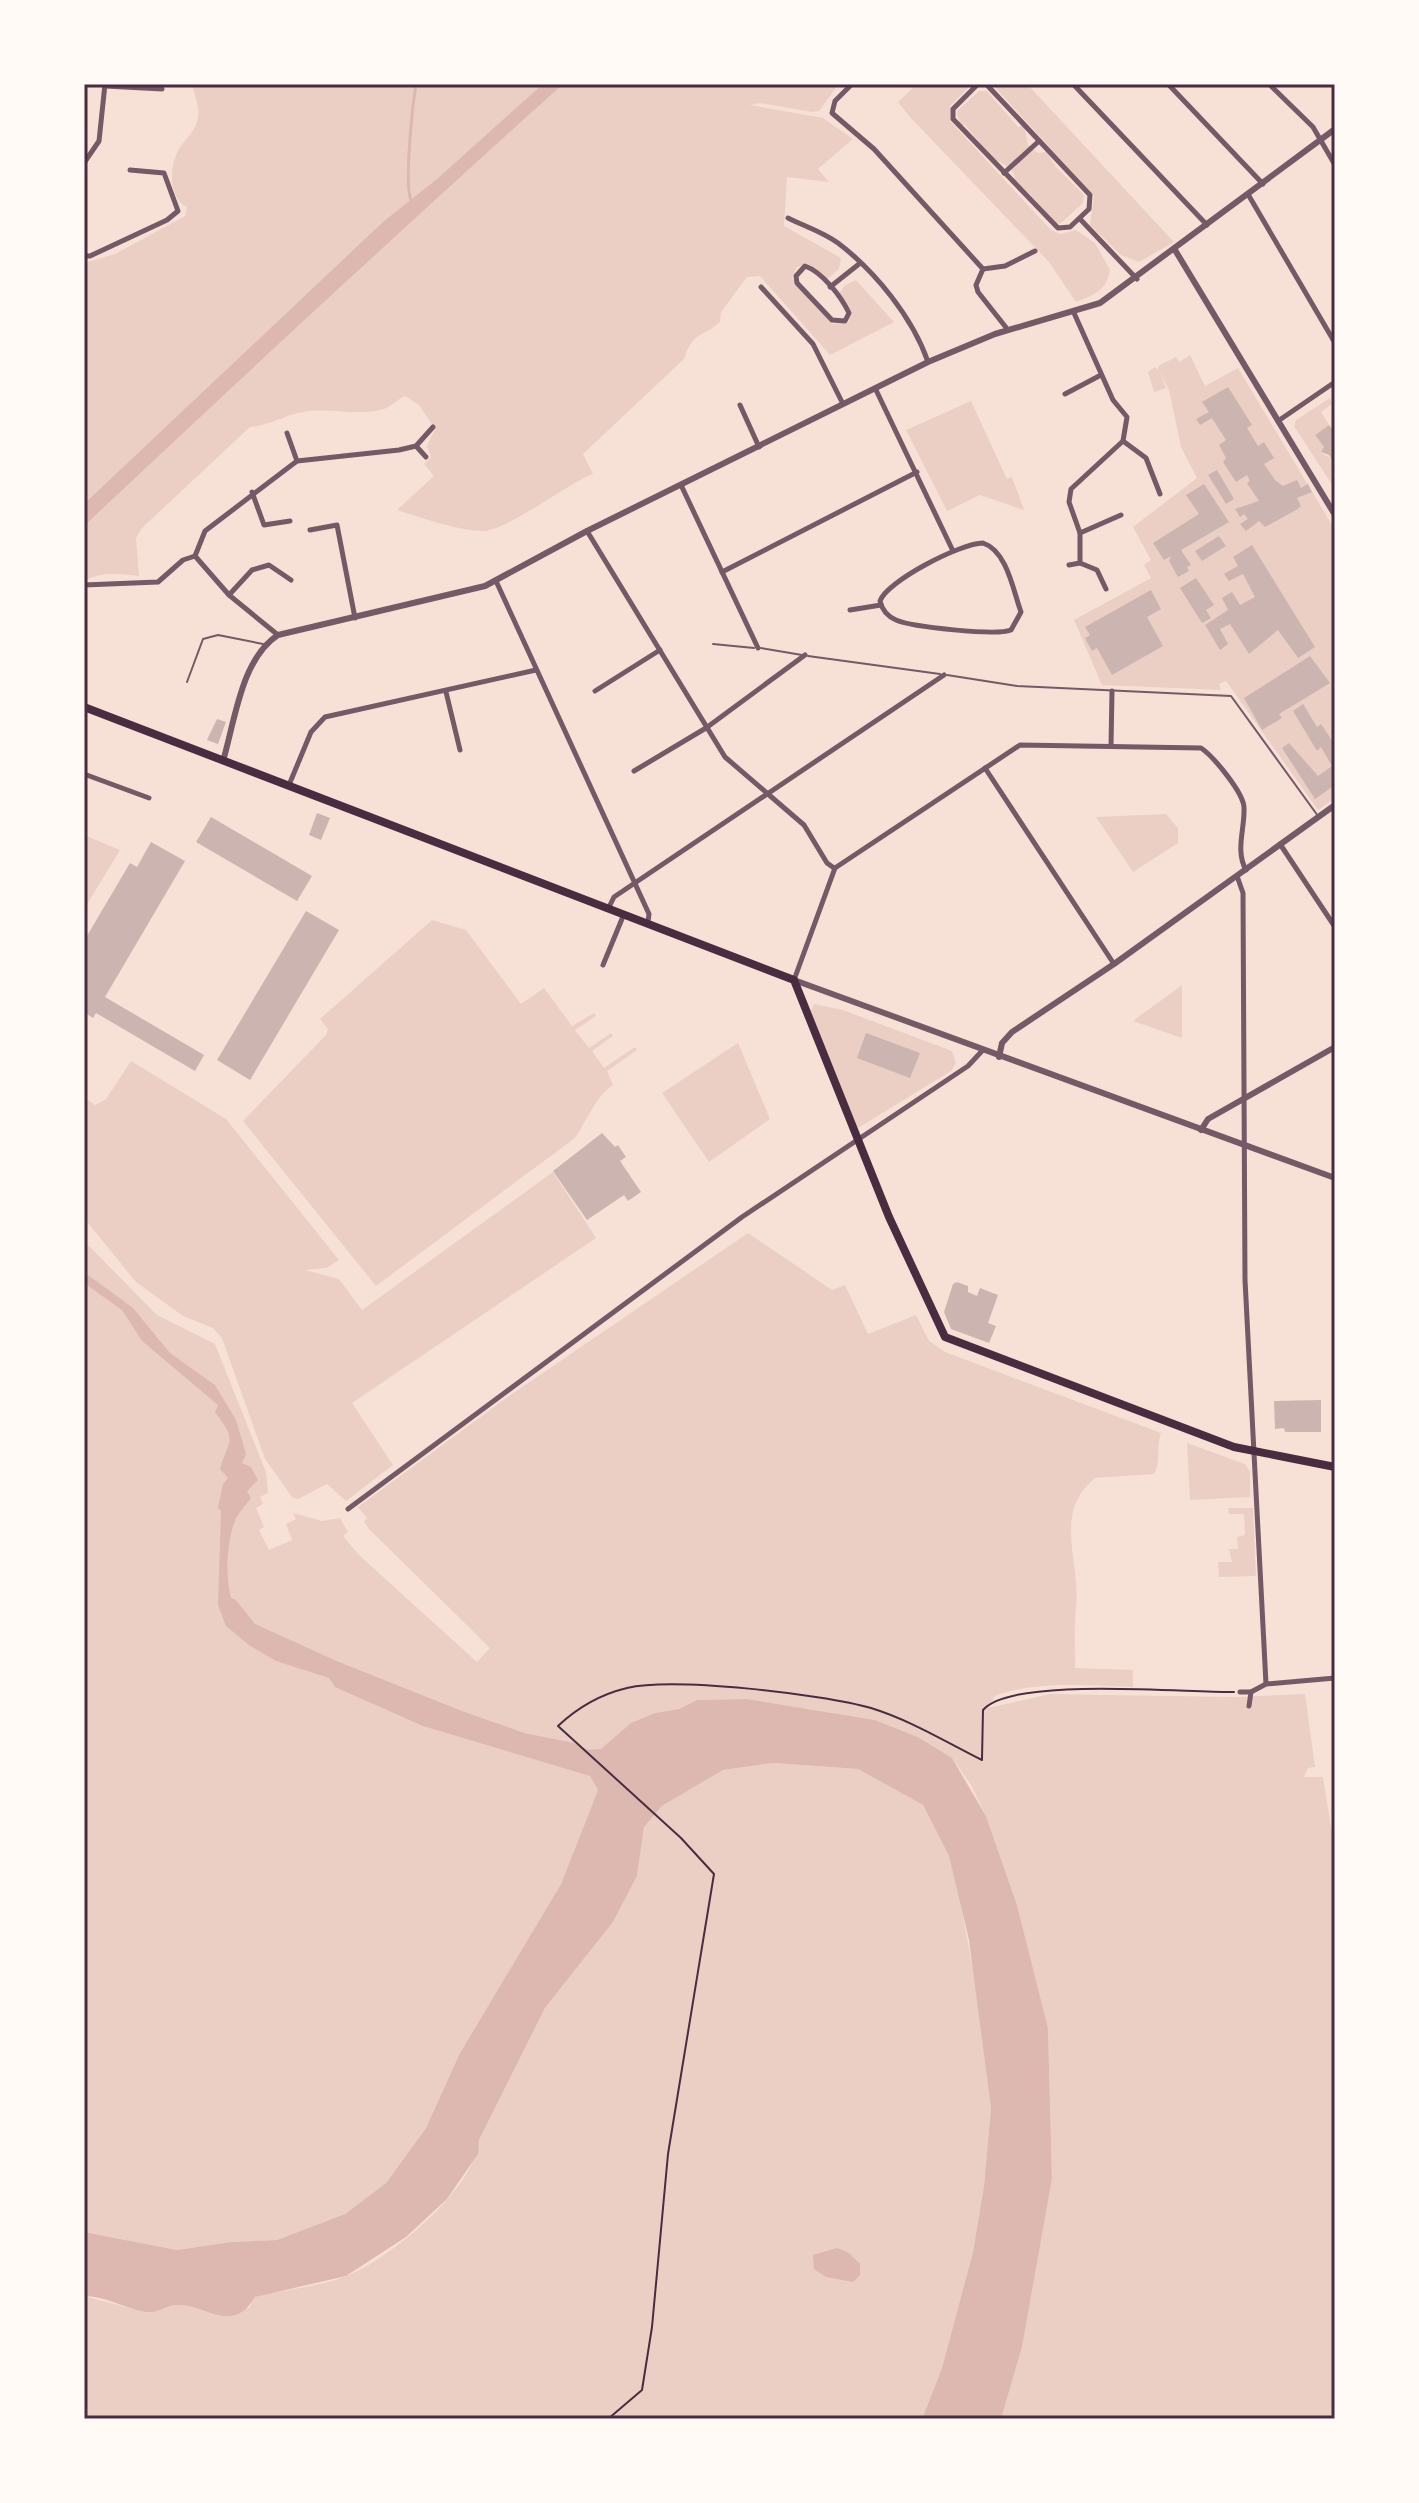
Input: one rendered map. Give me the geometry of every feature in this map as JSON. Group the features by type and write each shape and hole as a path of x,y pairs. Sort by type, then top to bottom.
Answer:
{"main road":[{"path":"84,707 794,980 857,1141 921,1292 945,1337 1113,1403 1254,1451 1335,1467"}],"street":[{"path":"852,84 835,101 832,113 874,149 983,269"},
{"path":"978,84 953,109 952,115 1058,228 1070,227 1089,209 1090,195 986,84"},
{"path":"1073,84 1208,226"},
{"path":"1168,84 1263,184"},
{"path":"1269,84 1313,127 1335,165"},
{"path":"84,163 99,141 105,85 162,89"},
{"path":"223,761 253,661 263,644 278,635 465,592 496,581 587,531 928,362 1008,330 1074,313 1113,297 1335,129"},
{"path":"1004,173 1039,141"},
{"path":"84,256 167,220 178,211 164,173 130,170"},
{"path":"1249,196 1335,343"},
{"path":"788,218 836,241 859,264 917,334 928,362"},
{"path":"1080,219 1137,279"},
{"path":"1175,250 1335,515"},
{"path":"983,269 1005,266 1035,251"},
{"path":"830,287 859,264"},
{"path":"809,267 830,287 847,309 845,321 832,320 797,283 796,276 809,267"},
{"path":"983,269 976,285 978,292 1008,330"},
{"path":"761,287 813,344 843,404"},
{"path":"1074,313 1101,375 1127,417 1123,441 1071,489 1069,502 1080,533 1080,563"},
{"path":"1065,394 1101,375"},
{"path":"1277,421 1335,382"},
{"path":"876,390 954,551"},
{"path":"740,405 759,447"},
{"path":"84,585 158,582 183,560 195,556 205,531 252,492 297,461 416,446 433,427"},
{"path":"287,433 297,461"},
{"path":"1123,441 1146,458 1160,494"},
{"path":"416,446 426,457"},
{"path":"722,572 917,472"},
{"path":"681,485 758,648"},
{"path":"252,492 264,525 290,521"},
{"path":"1080,533 1121,515"},
{"path":"310,530 337,525 355,618"},
{"path":"587,531 730,764 804,825 827,863 835,868"},
{"path":"983,543 992,546 1000,556 1021,612 1011,630 982,631 899,621 881,605 887,587 954,551 983,543"},
{"path":"195,556 229,595 278,635"},
{"path":"1069,565 1080,563 1097,570 1106,589"},
{"path":"229,595 252,570 269,565 291,580"},
{"path":"496,581 649,914 648,922"},
{"path":"850,610 881,605"},
{"path":"595,691 660,650"},
{"path":"634,771 706,728 805,655"},
{"path":"288,788 311,732 325,717 536,670"},
{"path":"609,907 611,900 634,883 944,675"},
{"path":"1111,746 1112,691"},
{"path":"446,692 460,750"},
{"path":"1246,870 1241,853 1243,801 1210,754 1193,747 1020,745 835,868 794,980 1335,1178"},
{"path":"985,768 1114,964"},
{"path":"84,774 149,798"},
{"path":"999,1057 1002,1043 1012,1032 1114,964 1335,805"},
{"path":"1280,844 1335,927"},
{"path":"1237,876 1243,893 1245,1280 1266,1684"},
{"path":"603,965 625,913"},
{"path":"1201,1130 1208,1119 1335,1047"},
{"path":"348,1509 742,1217 968,1066 982,1051"},
{"path":"1240,1692 1251,1692 1266,1684 1335,1678"},
{"path":"1249,1706 1251,1692"}],"lane":[{"path":"187,682 203,639 218,635 263,644"},
{"path":"713,644 1017,686 1231,696 1319,817"}],"path":[{"path":"608,2419 642,2390 670,2143 714,1874 681,1838 558,1726 576,1711 619,1690 663,1684 777,1693 871,1708 982,1760 983,1710 988,1704 1012,1696 1082,1689 1240,1692"}],"shaded area":[{"path":"192,84 839,84 819,111 760,103 750,105 823,118 853,139 818,169 829,182 787,177 784,226 841,258 839,269 826,280 806,263 796,268 792,278 833,324 849,322 849,306 839,294 845,285 856,280 894,322 830,355 760,276 747,277 721,312 720,322 695,339 684,359 583,454 593,474 506,524 482,531 450,526 397,510 434,476 424,464 431,457 427,446 435,429 419,405 405,396 387,408 374,411 303,412 250,427 142,528 136,538 139,576 103,575 84,582 84,263 115,254 185,216 187,207 173,189 172,172 181,145 197,122 197,103"},
{"path":"543,84 563,84 84,526 84,504 383,222 437,179"},
{"path":"917,84 972,84 950,106 950,121 1051,230 1060,234 1076,230 1095,243 1110,270 1106,283 1098,291 1076,302 1049,262 909,116 898,102"},
{"path":"992,84 1027,84 1174,242 1139,262 1121,255 1090,225 1094,196"},
{"path":"979,91 987,91 1018,127 1024,125 1028,145 1038,153 1047,152 1056,167 1084,195 1083,203 1061,223 1057,224 1029,193 1015,186 1010,168 991,156 965,125 960,125 957,111"},
{"path":"1190,355 1205,386 1238,368 1335,530 1335,798 1318,810 1226,681 1219,684 1221,690 1102,685 1074,620 1151,578 1144,565 1151,560 1133,527 1197,478 1181,447 1169,390 1160,372 1166,388 1154,392 1148,372 1155,367 1159,370 1158,366 1176,357 1179,362"},
{"path":"1330,398 1332,404 1321,412 1329,425 1315,435 1324,447 1321,453 1335,460 1335,489 1294,426 1296,420"},
{"path":"971,401 1007,479 1012,477 1024,510 980,495 947,511 906,430"},
{"path":"1166,814 1178,828 1178,843 1133,872 1096,817"},
{"path":"84,835 120,850 84,909"},
{"path":"432,920 466,930 521,1004 544,988 572,1026 594,1013 596,1016 575,1030 589,1048 611,1033 613,1036 592,1051 604,1068 635,1047 637,1050 607,1071 613,1085 596,1102 575,1138 376,1286 243,1121 326,1035 328,1029 320,1019"},
{"path":"1182,985 1182,1038 1133,1021"},
{"path":"814,1004 843,1010 952,1051 956,1063 951,1071 858,1128 853,1123 811,1011"},
{"path":"738,1043 770,1119 709,1162 662,1093"},
{"path":"131,1061 226,1119 339,1260 326,1268 305,1270 339,1279 362,1310 553,1172 596,1238 352,1403 393,1465 346,1501 327,1484 298,1499 292,1497 265,1459 222,1338 213,1328 183,1316 136,1282 84,1218 84,1097 95,1105 106,1099"},
{"path":"748,1233 832,1290 845,1285 868,1334 916,1315 929,1341 945,1352 1161,1433 1154,1474 1095,1478 1082,1492 1071,1522 1076,1590 1075,1668 1133,1670 1133,1687 1064,1685 1029,1688 995,1696 988,1708 1050,1694 1235,1697 1305,1694 1315,1767 1308,1768 1304,1777 1323,1777 1335,1853 1335,2419 1001,2419 1022,2347 1052,2179 1048,2028 1017,1905 986,1816 971,1785 952,1758 918,1737 875,1720 747,1699 697,1700 679,1709 655,1713 601,1749 598,1790 561,1884 460,2053 426,2128 386,2183 345,2214 277,2240 231,2242 177,2250 84,2232 84,1241 157,1315 215,1344 266,1472 268,1493 260,1497 263,1504 256,1508 264,1527 259,1530 269,1550 292,1540 286,1524 296,1519 293,1513 322,1521 340,1518 348,1532 343,1536 359,1555 477,1662 490,1648 369,1529 364,1522 367,1518 358,1507 509,1396"},
{"path":"84,1272 133,1308 170,1353 215,1385 236,1420 246,1454 242,1463 251,1467 258,1480 247,1491 251,1498 236,1518 228,1561 234,1608 249,1631 413,1703 543,1747 569,1751 601,1749 631,1723 655,1713 679,1709 697,1700 747,1699 875,1720 918,1737 952,1758 986,1816 1017,1905 1048,2028 1052,2179 1022,2347 1001,2419 922,2419 942,2368 973,2252 984,2186 991,2108 969,1940 949,1856 923,1805 858,1769 773,1763 723,1770 662,1806 644,1827 637,1876 613,1922 545,2008 479,2140 478,2154 447,2199 406,2237 346,2276 255,2297 246,2308 228,2316 176,2305 145,2312 84,2296 84,2232 177,2250 231,2242 277,2240 345,2214 386,2183 426,2128 460,2053 561,1884 598,1790 590,1776 423,1726 335,1687 329,1678 276,1661 226,1626 218,1605 221,1511 218,1508 223,1484 228,1478 220,1469 230,1440 227,1429 215,1412 218,1405 142,1341 122,1310 84,1283"},
{"path":"1187,1443 1245,1464 1250,1471 1250,1497 1190,1500"},
{"path":"1228,1508 1253,1508 1256,1576 1219,1577 1218,1562 1232,1562 1229,1549 1238,1549 1237,1537 1245,1535 1244,1514 1229,1514"},
{"path":"773,1763 858,1769 923,1805 949,1856 957,1885 979,2001 991,2108 984,2186 973,2252 942,2368 922,2419 85,2419 84,2296 148,2313 175,2305 249,2308 255,2297 344,2277 383,2256 427,2220 463,2179 474,2159 479,2140 545,2008 613,1922 637,1876 644,1827 662,1806 723,1770"},
{"path":"837,2248 849,2253 860,2264 860,2275 853,2282 826,2277 814,2269 813,2255"}],"building":[{"path":"1228,387 1252,425 1247,428 1258,446 1264,442 1274,458 1264,464 1275,480 1283,486 1297,480 1301,488 1308,484 1312,492 1297,498 1301,506 1296,510 1265,527 1259,521 1246,531 1240,524 1248,519 1244,514 1240,517 1235,509 1259,501 1247,483 1250,481 1247,475 1236,482 1223,462 1226,458 1219,445 1226,440 1212,418 1200,425 1196,419 1209,412 1202,402"},
{"path":"1329,425 1335,432 1335,464 1329,455 1321,452 1324,447 1315,435"},
{"path":"1217,470 1234,499 1226,504 1208,475"},
{"path":"1204,484 1229,522 1181,550 1191,565 1187,567 1189,571 1178,577 1169,561 1171,556 1164,560 1153,543 1199,514 1186,495"},
{"path":"1219,536 1226,546 1202,561 1195,551"},
{"path":"1252,545 1315,647 1298,658 1278,630 1249,654 1230,624 1220,629 1228,644 1220,650 1205,625 1228,610 1222,598 1232,592 1240,605 1255,597 1243,574 1229,581 1224,574 1238,566 1233,557"},
{"path":"1196,578 1214,605 1206,610 1211,618 1202,623 1180,588"},
{"path":"1151,590 1161,609 1147,617 1163,646 1112,675 1097,648 1092,651 1085,638 1090,635 1085,627"},
{"path":"1310,656 1330,683 1279,714 1282,718 1262,730 1244,698"},
{"path":"1303,704 1317,727 1321,724 1335,745 1335,785 1315,799 1282,748 1289,743 1318,776 1332,766 1321,747 1317,751 1293,711"},
{"path":"217,719 226,722 218,744 207,740"},
{"path":"317,813 330,818 321,840 309,835"},
{"path":"211,817 312,876 297,901 196,842"},
{"path":"151,842 185,861 105,997 204,1055 195,1071 96,1013 93,1018 84,1012 84,941 130,863 137,867"},
{"path":"306,911 339,930 250,1080 217,1060"},
{"path":"866,1033 920,1053 910,1078 857,1058"},
{"path":"602,1133 615,1147 618,1145 626,1157 620,1161 641,1192 628,1201 624,1195 587,1220 553,1171"},
{"path":"957,1282 968,1286 968,1292 977,1296 980,1288 998,1295 988,1323 996,1326 989,1343 951,1329 944,1312 953,1284"},
{"path":"1321,1400 1321,1432 1275,1429 1274,1401"}],"waterway":[{"path":"412,202 408,181 416,84"},
{"path":"230,1607 249,1631 330,1668 463,1721 523,1742 569,1751 591,1761"}]}
